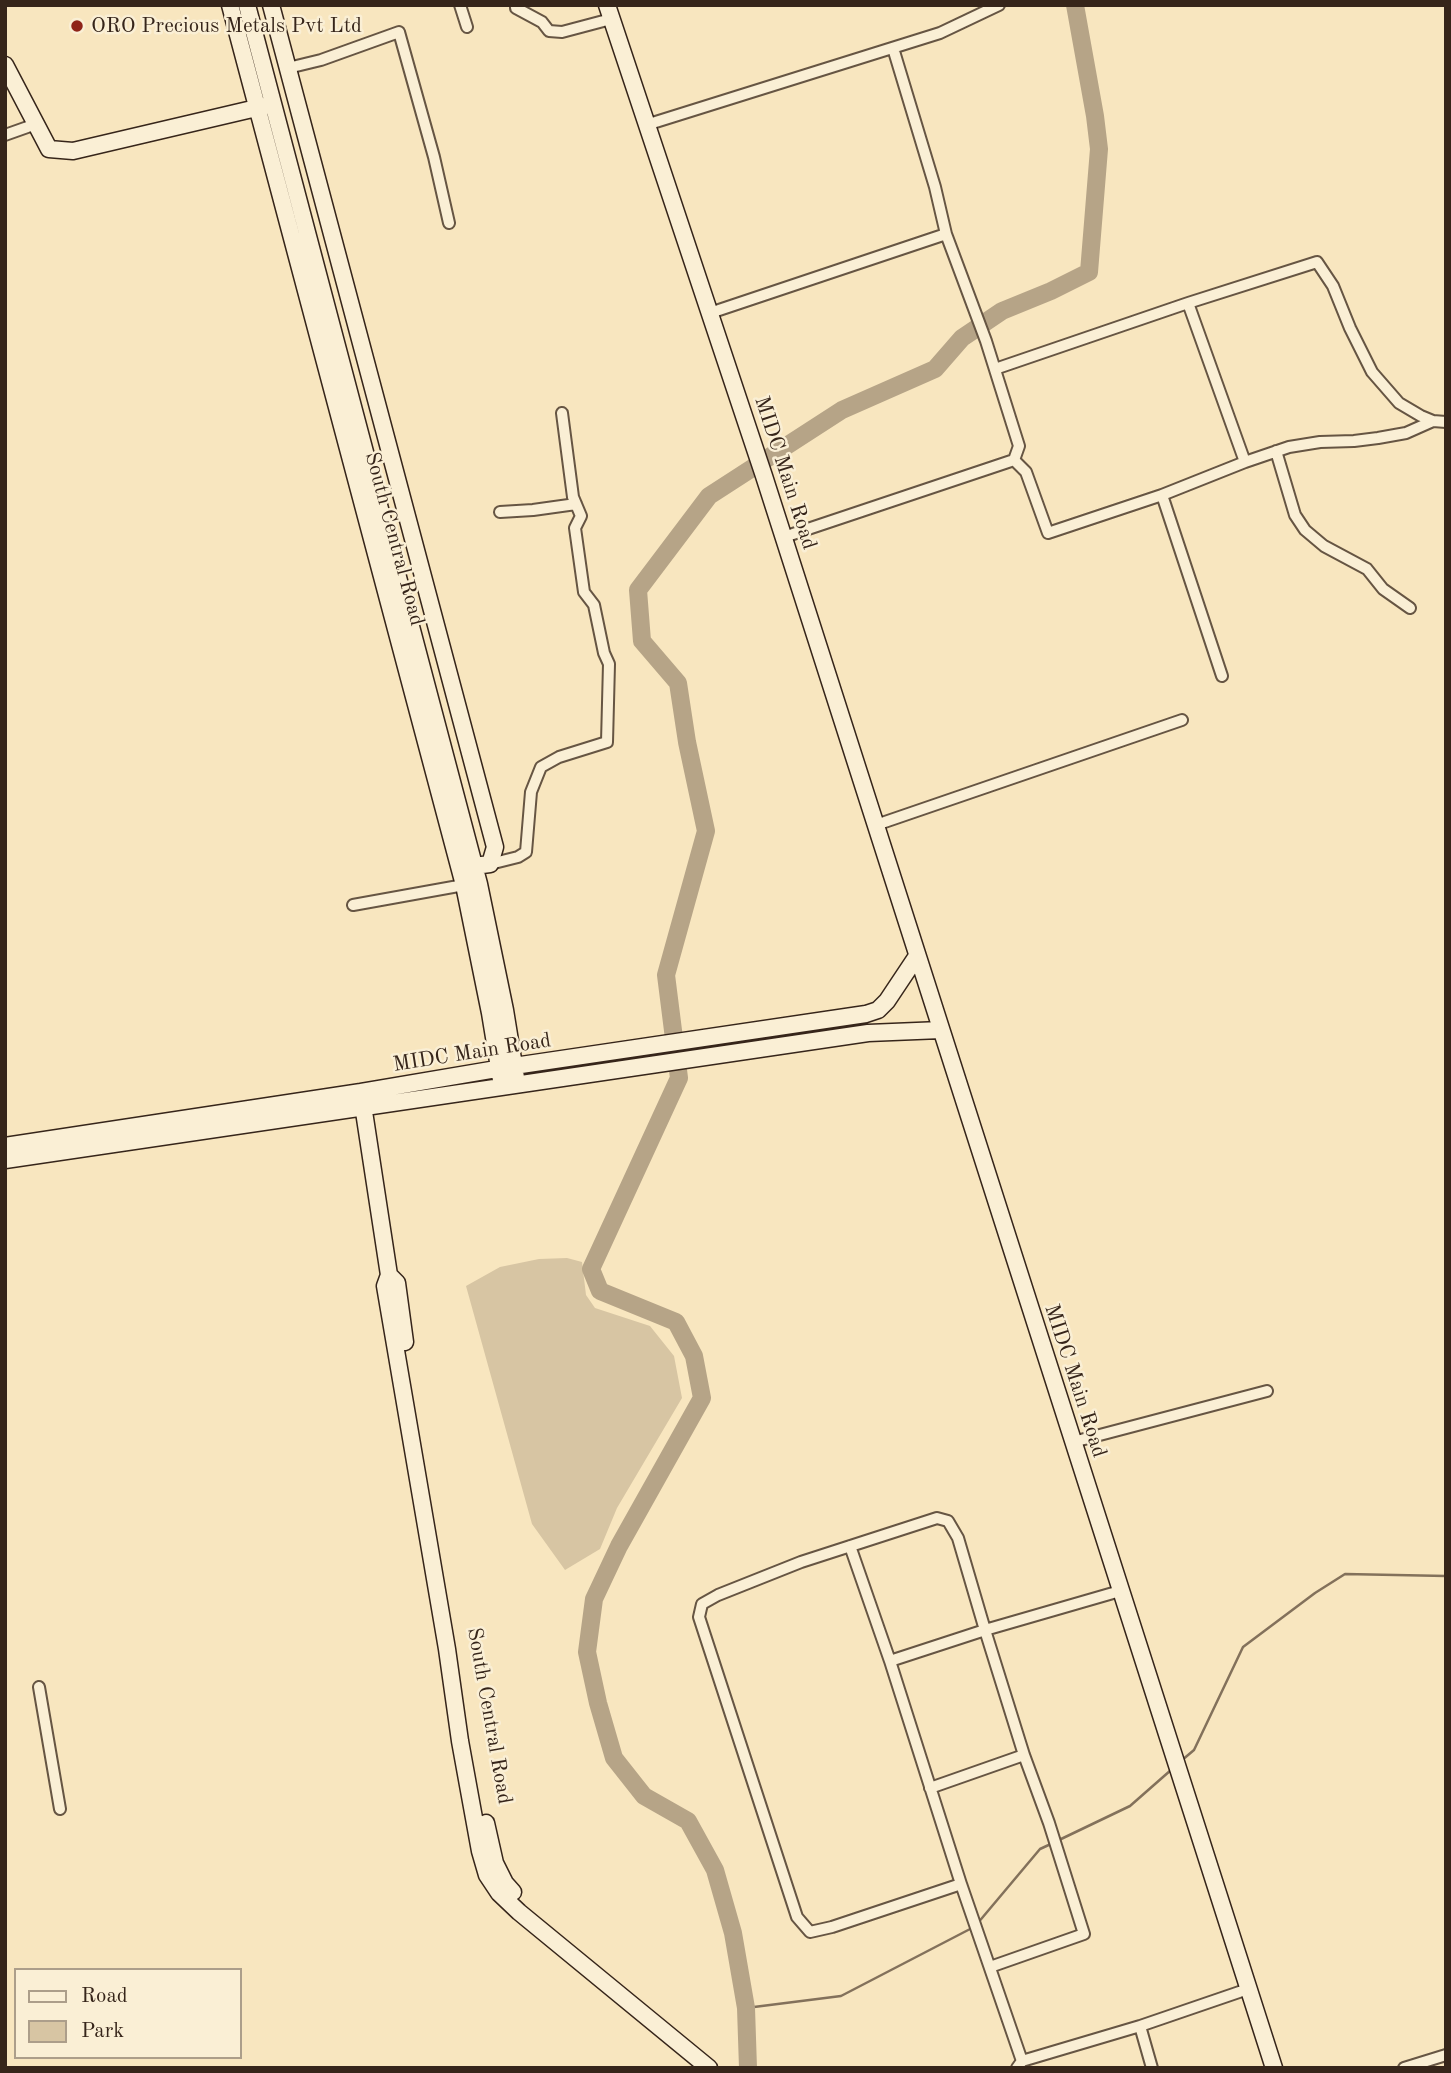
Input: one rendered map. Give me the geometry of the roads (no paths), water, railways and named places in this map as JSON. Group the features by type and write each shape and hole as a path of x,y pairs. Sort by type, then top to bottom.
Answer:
{"street":[{"name":"South Central Road","path":"230,5 265,106 366,483 464,885 490,1013 510,1085"},
{"name":"South Central Road","path":"247,5 256,37 265,106"},
{"path":"271,5 495,847 482,865"},
{"path":"460,5 467,27"},
{"path":"516,5 516,8 542,22 549,31 562,32 609,12"},
{"path":"646,125 940,33 999,5"},
{"name":"MIDC Main Road","path":"609,12 784,537 1273,2068"},
{"path":"256,37 278,32"},
{"path":"288,68 321,60 399,32 434,157 449,223"},
{"path":"893,48 935,187 946,234 986,341 1019,446 1014,460"},
{"path":"5,65 9,82 49,149 72,151 265,106"},
{"path":"5,135 36,124"},
{"path":"710,313 946,234"},
{"path":"995,369 1317,262 1333,286 1372,372 1399,404 1433,421 1446,422"},
{"path":"1188,303 1245,462"},
{"path":"482,865 518,858 526,852 531,792 541,767 559,757 607,742 609,664 604,653 594,605 584,592 575,528 581,516 573,497 562,413"},
{"path":"1014,460 1026,472 1048,533 1162,495 1276,451 1320,442 1354,441 1406,433 1433,421"},
{"path":"1276,451 1295,515 1305,530 1324,546 1367,569 1383,589 1410,608"},
{"path":"784,537 1014,460"},
{"name":"South Central Road","path":"366,483 482,865 505,1010 507,1068"},
{"path":"1162,495 1222,676"},
{"path":"500,512 576,504"},
{"path":"876,825 1182,720"},
{"path":"353,905 464,885"},
{"name":"MIDC Main Road","path":"5,1160 363,1100 507,1068 866,1014 878,1010 895,991 918,956"},
{"name":"MIDC Main Road","path":"5,1146 363,1100 510,1085 868,1033 941,1030"},
{"name":"South Central Road","path":"363,1100 389,1275 397,1283 405,1349 495,1863 523,1908 709,2068"},
{"path":"1073,1442 1267,1391"},
{"path":"961,1884 810,1932 797,1917 699,1617 702,1604 801,1562 937,1518 948,1521 958,1538 1024,1755 1084,1934 990,1967"},
{"path":"850,1546 890,1661 1020,2064 1248,1989"},
{"path":"890,1661 1120,1591"},
{"path":"39,1687 61,1809"},
{"path":"930,1788 1024,1755"},
{"name":"South Central Road","path":"523,1908 722,2068"},
{"path":"1140,2026 1152,2068"},
{"path":"1404,2068 1446,2055"}],"waterway":[{"path":"748,2068 746,2008 733,1933 715,1870 688,1821 644,1796 614,1758 587,1652 594,1599 619,1546 702,1398 694,1356 676,1322 600,1291 591,1269 679,1078 666,975 706,831 687,742 678,683 642,641 638,590 709,496 842,410 935,369 962,338 1002,311 1089,272 1099,149 1075,5"},
{"path":"1181,1761 1194,1750 1243,1647 1315,1593 1345,1574 1446,1576"},
{"path":"1059,1840 1130,1806 1171,1770"},
{"path":"977,1924 1040,1849 1053,1843"},
{"path":"746,2008 841,1996 972,1928"}],"place":[{"name":"ORO Precious Metals Pvt Ltd","path":"77,26"}]}
